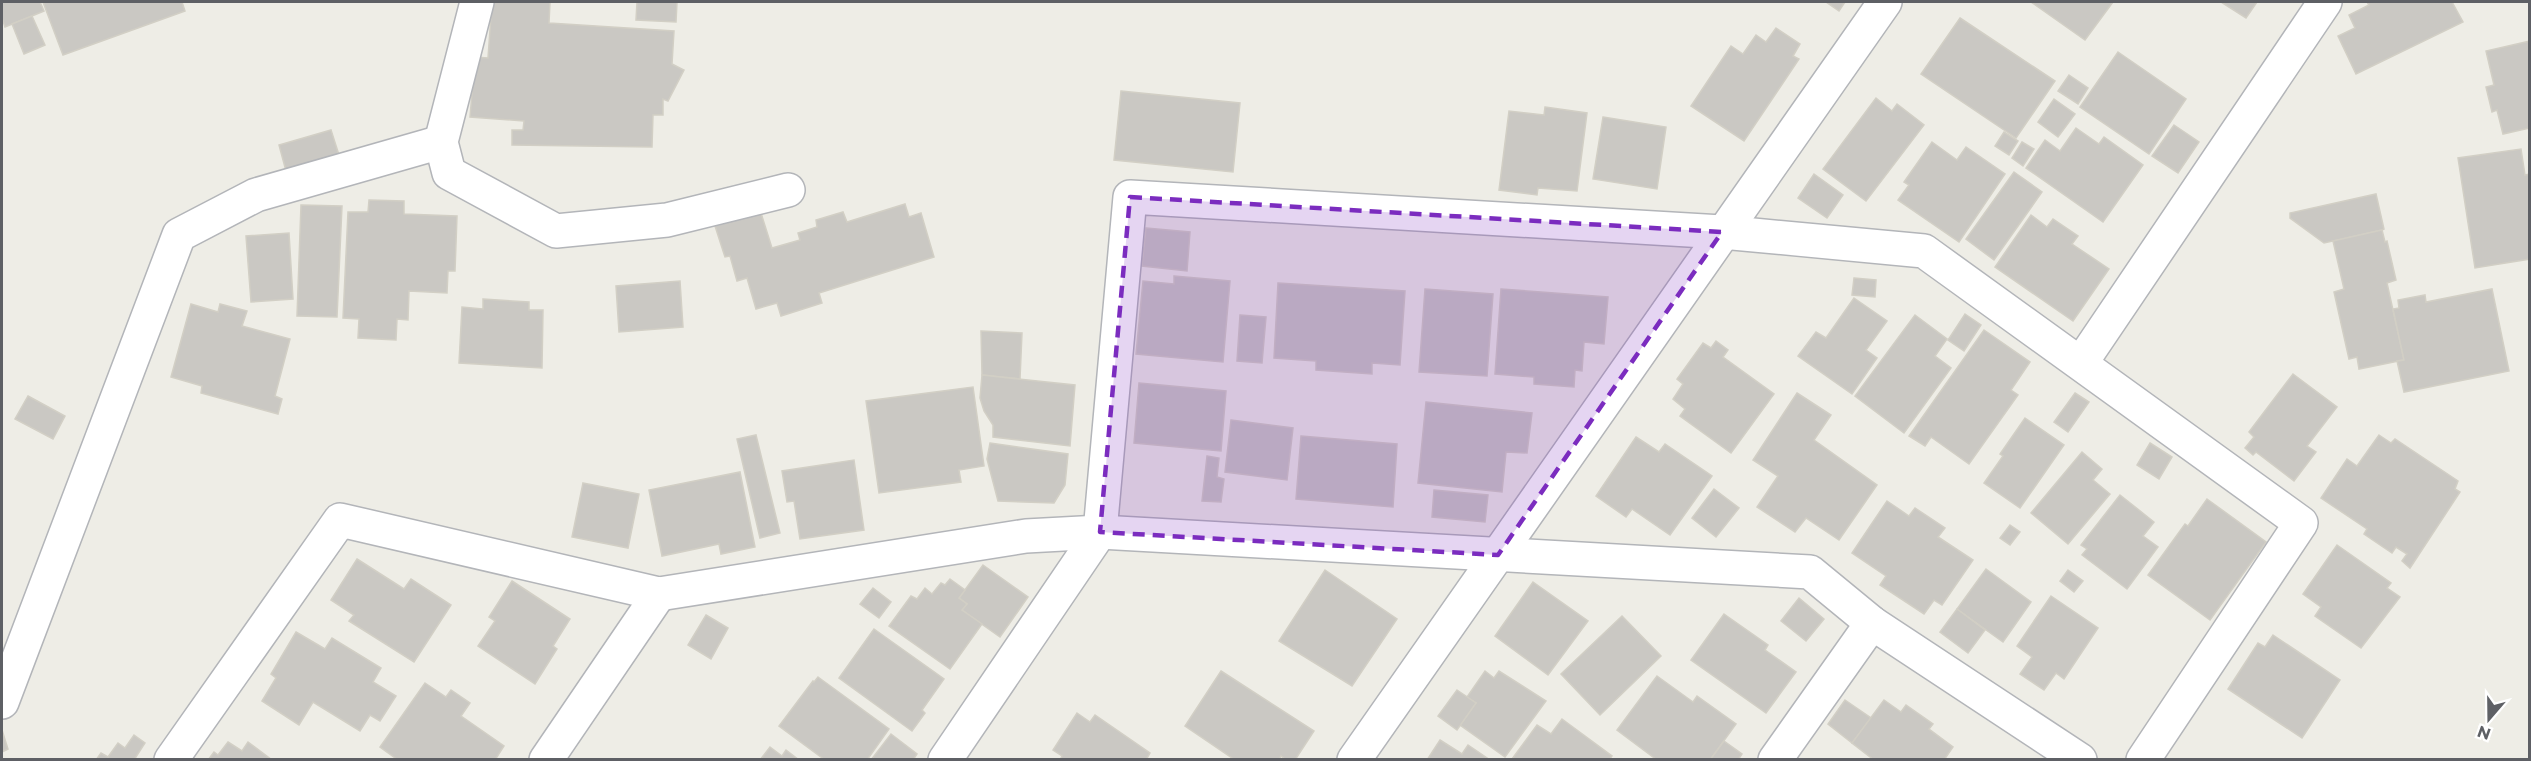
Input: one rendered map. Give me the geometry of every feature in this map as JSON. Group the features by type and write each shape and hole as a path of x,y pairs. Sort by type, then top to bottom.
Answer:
{"street":[{"path":"477,2 441,142 449,173 556,231 667,220 788,190"},
{"path":"1354,759 1885,2"},
{"path":"2081,363 2325,2"},
{"path":"2,702 179,235 256,195 441,142"},
{"path":"945,759 1100,532 1130,197 1722,232 1924,251 2301,522 2143,759"},
{"path":"171,759 340,520 659,594 1026,536 1100,532 1810,572 1872,623 2080,759"},
{"path":"546,759 659,594"},
{"path":"1775,759 1872,623"}],"highlighted area":[{"path":"1130,197 1722,232 1498,555 1100,532"}],"building":[{"path":"2,2 40,2 44,11 5,27 2,18"},
{"path":"43,2 182,2 185,11 63,55"},
{"path":"492,2 550,2 549,23 674,31 672,64 684,70 668,101 663,99 663,115 653,115 652,147 512,145 512,130 523,130 524,121 470,117 475,57 488,58"},
{"path":"637,2 677,2 676,22 636,20"},
{"path":"1826,2 1845,2 1839,11"},
{"path":"2031,2 2113,2 2085,40"},
{"path":"2221,2 2257,2 2246,18"},
{"path":"2367,2 2452,2 2463,22 2356,74 2338,36 2355,28 2349,15 2369,5"},
{"path":"32,16 45,45 24,54 12,24"},
{"path":"1960,18 2055,81 2016,138 1921,74"},
{"path":"1776,28 1800,44 1793,56 1799,59 1744,141 1691,106 1731,46 1743,54 1756,35 1766,42"},
{"path":"2530,41 2530,128 2503,134 2497,110 2492,112 2486,87 2494,85 2486,51"},
{"path":"2118,52 2186,99 2149,154 2080,107"},
{"path":"2069,75 2088,88 2078,104 2058,91"},
{"path":"1121,91 1240,103 1233,172 1114,160"},
{"path":"1876,98 1892,111 1897,104 1924,125 1866,201 1823,169"},
{"path":"2054,99 2075,114 2058,137 2038,122"},
{"path":"1545,107 1587,113 1577,191 1538,188 1537,195 1499,190 1509,111 1544,115"},
{"path":"1603,117 1666,127 1657,189 1593,179"},
{"path":"2174,125 2199,142 2178,173 2152,156"},
{"path":"2076,128 2099,144 2104,137 2143,165 2103,222 2026,168 2045,140 2060,151"},
{"path":"331,130 339,155 286,171 279,145"},
{"path":"2004,132 2018,141 2009,155 1995,146"},
{"path":"1932,142 1957,160 1966,147 2005,174 1959,242 1898,200 1909,185 1904,182"},
{"path":"2022,142 2034,149 2023,166 2012,158"},
{"path":"2521,149 2525,175 2530,174 2530,259 2475,268 2458,158"},
{"path":"2014,172 2042,192 1994,260 1966,239"},
{"path":"1814,174 1843,195 1827,218 1798,198"},
{"path":"2376,194 2384,229 2382,230 2324,243 2290,218 2290,213"},
{"path":"369,200 404,201 404,214 457,216 455,271 448,271 447,293 409,291 408,320 397,319 396,340 358,338 359,319 343,318 348,212 368,212"},
{"path":"905,204 909,217 921,213 934,257 819,293 822,303 781,316 777,303 756,309 747,278 737,281 730,256 725,257 715,226 761,213 772,248 800,240 798,233 817,227 816,220 843,212 847,222"},
{"path":"301,205 342,206 337,317 297,316"},
{"path":"2031,215 2047,227 2053,219 2078,236 2072,244 2109,269 2073,321 1995,267"},
{"path":"1146,228 1190,232 1187,271 1142,266"},
{"path":"2382,230 2385,242 2387,241 2396,280 2387,283 2404,360 2359,369 2357,357 2349,359 2334,292 2344,289 2333,241"},
{"path":"289,233 293,299 251,302 246,236"},
{"path":"1174,276 1230,281 1223,362 1136,354 1143,281 1174,284"},
{"path":"1854,278 1876,280 1875,297 1852,295"},
{"path":"680,281 683,327 619,332 616,286"},
{"path":"1278,283 1405,291 1400,365 1372,363 1372,374 1316,370 1316,361 1274,358"},
{"path":"1425,289 1493,294 1487,376 1419,372"},
{"path":"1501,289 1608,297 1604,344 1584,342 1582,371 1575,370 1574,387 1534,384 1534,377 1495,374"},
{"path":"2492,289 2509,371 2404,392 2397,361 2404,360 2393,309 2399,308 2398,300 2425,295 2426,302"},
{"path":"1854,298 1887,321 1866,350 1877,358 1852,394 1798,356 1816,332 1826,338"},
{"path":"483,299 529,302 529,310 543,310 542,368 459,363 462,307 483,309"},
{"path":"191,304 218,312 220,304 247,311 242,326 290,339 275,396 282,399 278,414 201,393 202,386 171,377"},
{"path":"1965,314 1981,325 1964,351 1948,340"},
{"path":"1240,315 1266,317 1262,363 1237,361"},
{"path":"1915,315 1947,339 1935,356 1951,368 1904,433 1855,396"},
{"path":"1984,330 2030,362 2011,390 2018,395 1969,464 1931,437 1925,446 1909,436"},
{"path":"981,331 1022,333 1020,379 982,375"},
{"path":"1716,341 1728,350 1723,357 1774,394 1731,453 1680,416 1685,409 1673,399 1683,384 1677,379 1703,343 1711,348"},
{"path":"2293,374 2337,407 2307,446 2316,452 2294,481 2256,452 2253,455 2245,448 2254,437 2249,432"},
{"path":"982,375 1075,385 1070,446 993,437 993,425 984,411 980,398"},
{"path":"1139,383 1226,391 1221,451 1134,443"},
{"path":"973,387 984,466 959,470 961,482 879,493 866,401"},
{"path":"1797,393 1831,415 1814,440 1877,485 1839,540 1806,518 1795,532 1757,507 1778,476 1753,460"},
{"path":"2075,393 2089,402 2068,432 2054,422"},
{"path":"28,396 65,416 53,439 15,419"},
{"path":"1426,402 1532,413 1527,453 1506,452 1502,492 1418,483"},
{"path":"2025,418 2064,445 2020,508 1984,483 2003,456 2000,454"},
{"path":"1231,420 1293,428 1287,480 1225,472"},
{"path":"756,435 780,533 760,538 737,439"},
{"path":"2379,435 2391,443 2395,439 2458,481 2455,489 2460,492 2410,568 2402,561 2407,554 2396,547 2392,553 2364,534 2367,529 2321,498 2347,459 2357,466"},
{"path":"1301,436 1397,444 1393,507 1296,499"},
{"path":"1636,437 1659,452 1665,444 1712,476 1670,535 1632,509 1626,517 1596,496"},
{"path":"990,443 1068,454 1065,485 1054,503 998,501 987,459"},
{"path":"2150,443 2172,457 2159,479 2137,465"},
{"path":"2082,452 2102,469 2093,480 2110,494 2068,544 2031,513"},
{"path":"1207,456 1219,458 1217,477 1224,479 1221,502 1202,501"},
{"path":"854,460 864,530 800,539 794,501 787,502 782,471"},
{"path":"740,472 755,547 721,554 719,544 662,556 649,490"},
{"path":"583,483 639,494 628,548 572,537"},
{"path":"1714,489 1739,508 1716,537 1692,518"},
{"path":"1434,490 1488,495 1485,522 1432,517"},
{"path":"2120,495 2154,522 2143,536 2158,547 2127,589 2082,555 2087,549 2081,545"},
{"path":"2207,499 2266,542 2210,620 2148,575 2185,524 2188,526"},
{"path":"1887,501 1909,516 1915,508 1945,528 1938,537 1973,560 1942,605 1934,600 1924,614 1880,585 1886,576 1852,553"},
{"path":"2010,525 2020,532 2010,545 2000,538"},
{"path":"2337,545 2391,583 2387,588 2400,597 2361,648 2315,616 2321,607 2303,594"},
{"path":"357,559 404,589 411,579 451,605 414,662 349,621 354,615 331,600"},
{"path":"983,565 1028,597 1000,637 962,610 967,604 959,598"},
{"path":"1986,569 2031,602 2003,642 1957,609"},
{"path":"1325,570 1397,619 1352,686 1279,641"},
{"path":"2068,570 2083,581 2074,592 2060,581"},
{"path":"950,579 965,590 959,598 967,604 962,610 982,624 950,669 889,626 911,596 917,599 925,588 932,594 941,583 945,585"},
{"path":"512,581 570,619 553,646 557,649 535,684 478,646 495,621 489,617"},
{"path":"1533,582 1588,621 1548,675 1495,636"},
{"path":"873,588 891,602 879,618 860,604"},
{"path":"2051,596 2098,628 2064,679 2056,673 2044,690 2020,674 2032,657 2017,646"},
{"path":"1799,598 1824,619 1806,641 1781,621"},
{"path":"1957,609 1985,630 1968,653 1940,632"},
{"path":"1724,614 1768,645 1765,650 1796,672 1766,713 1691,660"},
{"path":"706,615 728,628 711,659 688,645"},
{"path":"1622,616 1661,656 1600,715 1561,674"},
{"path":"874,629 944,679 922,710 925,713 912,731 839,678"},
{"path":"296,632 325,649 332,638 381,668 373,682 396,696 380,721 370,715 360,731 313,702 299,725 262,701 276,678 271,674"},
{"path":"2273,635 2340,680 2302,738 2228,689 2258,643 2265,647"},
{"path":"1221,671 1314,731 1295,760 1286,760 1281,756 1279,760 1235,760 1185,726"},
{"path":"1485,671 1494,678 1499,671 1546,701 1505,757 1460,725 1476,703 1467,697"},
{"path":"1657,676 1693,702 1697,696 1736,724 1710,760 1657,760 1617,730"},
{"path":"818,677 889,729 867,760 825,760 779,726"},
{"path":"425,683 446,697 451,690 470,703 461,716 504,746 495,760 398,760 380,747"},
{"path":"1457,690 1476,703 1457,730 1438,716"},
{"path":"1845,700 1871,718 1852,743 1828,724"},
{"path":"1884,700 1901,712 1906,705 1933,724 1929,729 1953,747 1944,760 1874,760 1852,743"},
{"path":"1077,713 1090,722 1095,715 1150,753 1146,760 1060,760 1062,756 1053,750"},
{"path":"1562,719 1612,756 1609,760 1512,759 1537,725 1551,734"},
{"path":"2,730 8,749 2,752"},
{"path":"891,734 917,754 913,760 871,760"},
{"path":"134,735 145,743 134,760 96,760 101,753 108,757 118,743 125,748"},
{"path":"1440,740 1462,754 1468,745 1490,760 1427,760"},
{"path":"1724,741 1742,754 1738,760 1710,760"},
{"path":"228,742 242,751 248,742 272,760 208,760 214,752 218,755"},
{"path":"770,747 782,756 786,750 799,760 760,760"}]}
